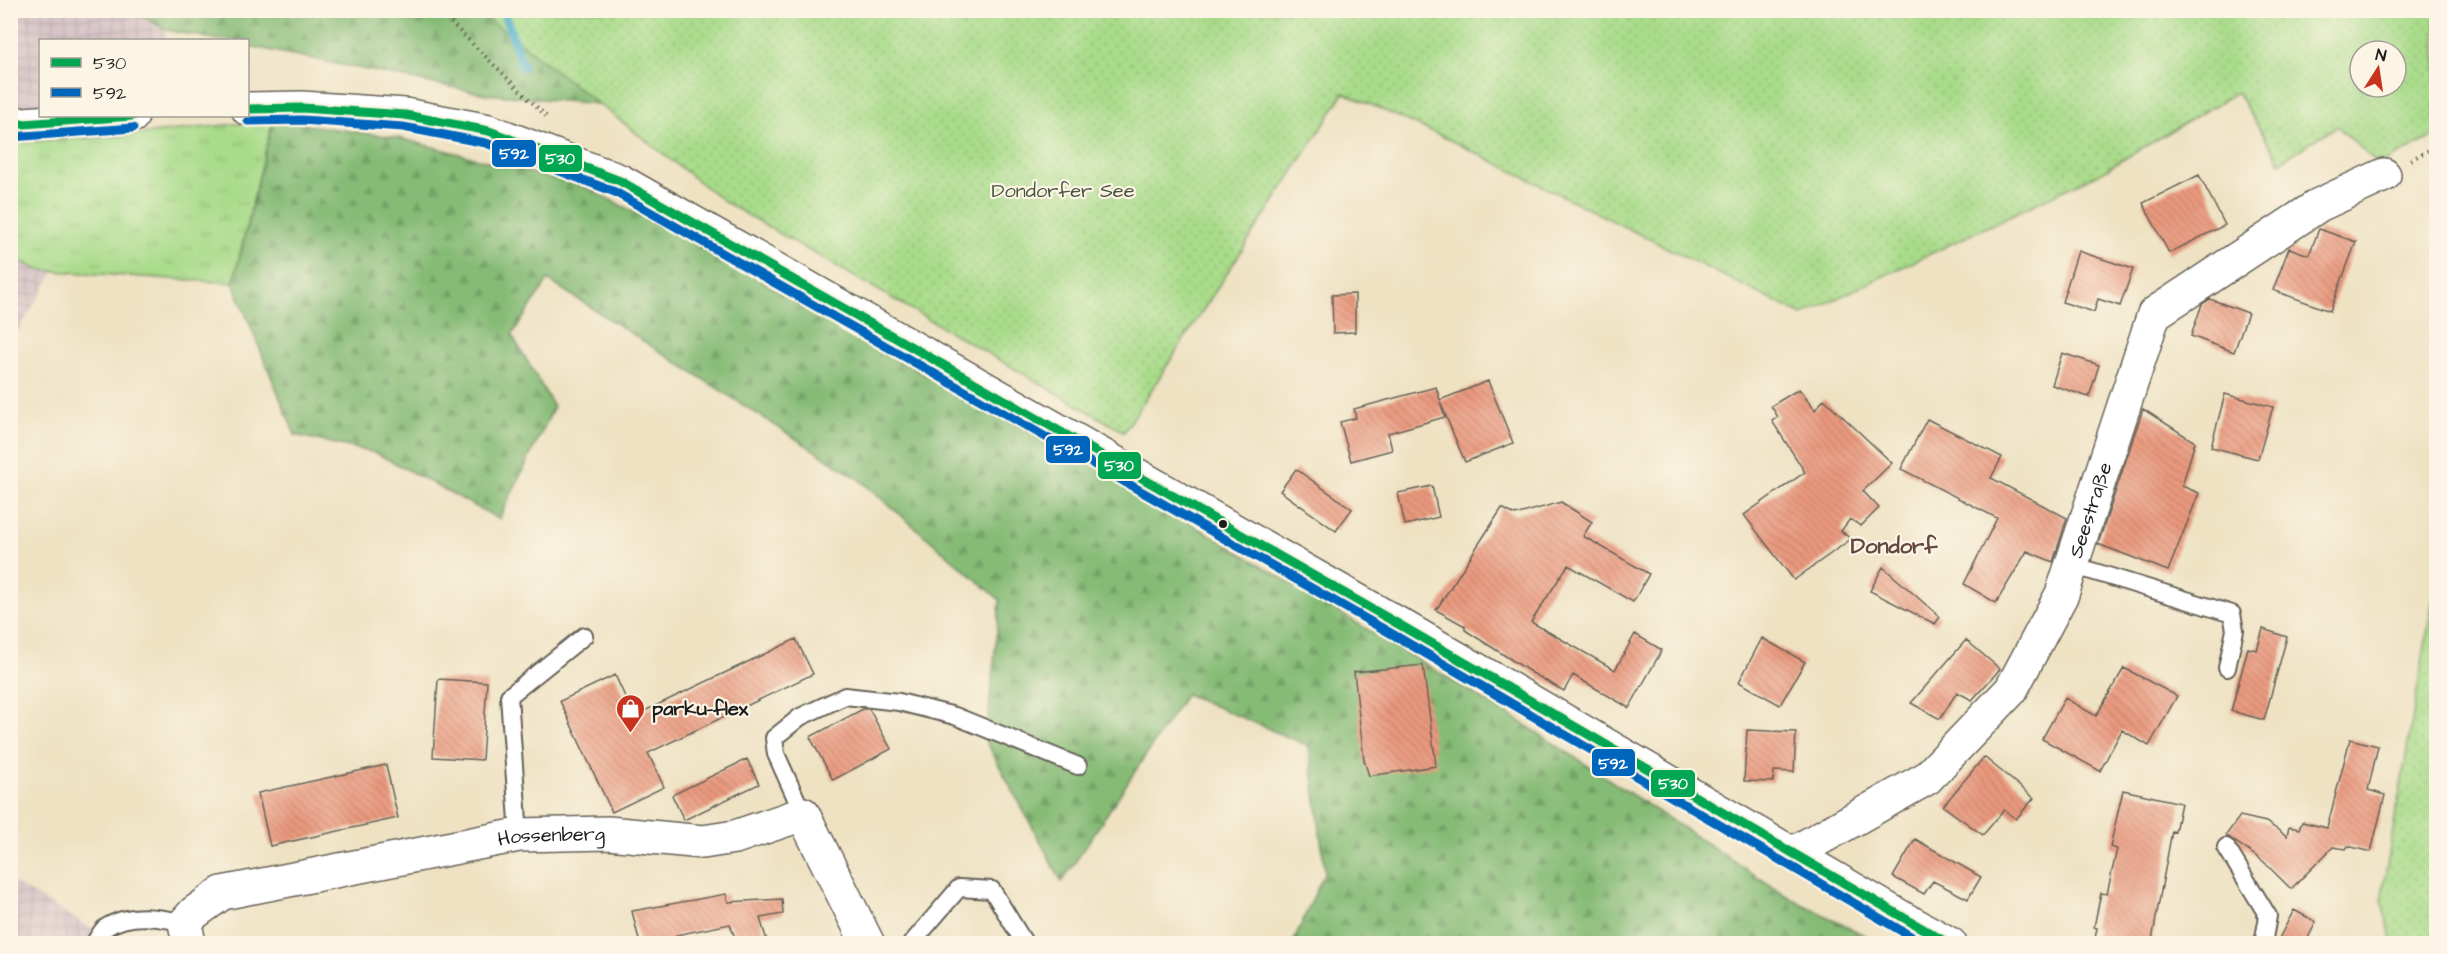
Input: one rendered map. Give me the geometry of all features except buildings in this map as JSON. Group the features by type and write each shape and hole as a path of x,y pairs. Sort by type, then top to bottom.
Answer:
{"main road":[{"path":"249,109 302,108 405,115 489,131 620,181 1390,619 1950,944"},
{"path":"10,125 118,117"},
{"name":"Seestraße","path":"1792,854 1927,778 2011,690 2062,594 2154,314 2319,205 2384,175"},
{"path":"803,814 868,944"},
{"name":"Hossenberg","path":"187,933 194,913 222,893 519,836 608,833 703,842 735,837 803,814"}],"lane":[{"path":"2072,565 2232,614 2235,630 2227,668"},
{"path":"519,836 509,696 584,636"},
{"path":"803,814 776,754 774,738 800,717 844,696 898,702 955,716 1078,766"},
{"path":"2226,847 2268,916 2263,944"},
{"path":"911,944 959,888 992,890 1025,944"},
{"path":"94,944 104,928 128,919 155,917 187,933"}],"path":[{"path":"438,10 556,126"}],"shaded area":[{"path":"11,11 134,11 166,30 166,39 39,39 39,117 140,117 99,200 11,342"},
{"path":"11,881 116,943 11,943"}],"green space":[{"path":"134,11 557,11 632,107 485,94 249,46 249,39 214,39 166,30"},
{"name":"Dondorfer See","path":"479,11 2436,11 2436,135 2379,165 2337,126 2280,162 2237,92 2102,172 1802,315 1444,137 1344,93 1124,432 725,202"},
{"path":"273,120 233,283 39,270 11,258 11,142 113,137"},
{"path":"273,120 399,138 585,187 718,255 867,344 1100,468 1521,722 1790,898 1880,943 1293,943 1325,871 1309,746 1186,694 1062,882 986,741 1000,600 856,477 548,280 512,335 554,407 499,519 376,453 295,435 233,283"},
{"path":"2436,582 2436,943 2393,943 2381,900"}],"waterway":[{"path":"503,10 523,67"}],"transit line":[{"name":"530","path":"249,109 302,108 405,115 489,131 620,181 1400,625 1949,944"},
{"name":"530","path":"10,125 118,117"},
{"name":"592","path":"248,121 302,120 403,127 486,143 615,192 1394,635 1924,944"},
{"name":"592","path":"11,137 133,128"}],"place":[{"name":"parku-flex","path":"631,734"}],"district":[{"name":"Dondorf","path":"1894,545"}]}
